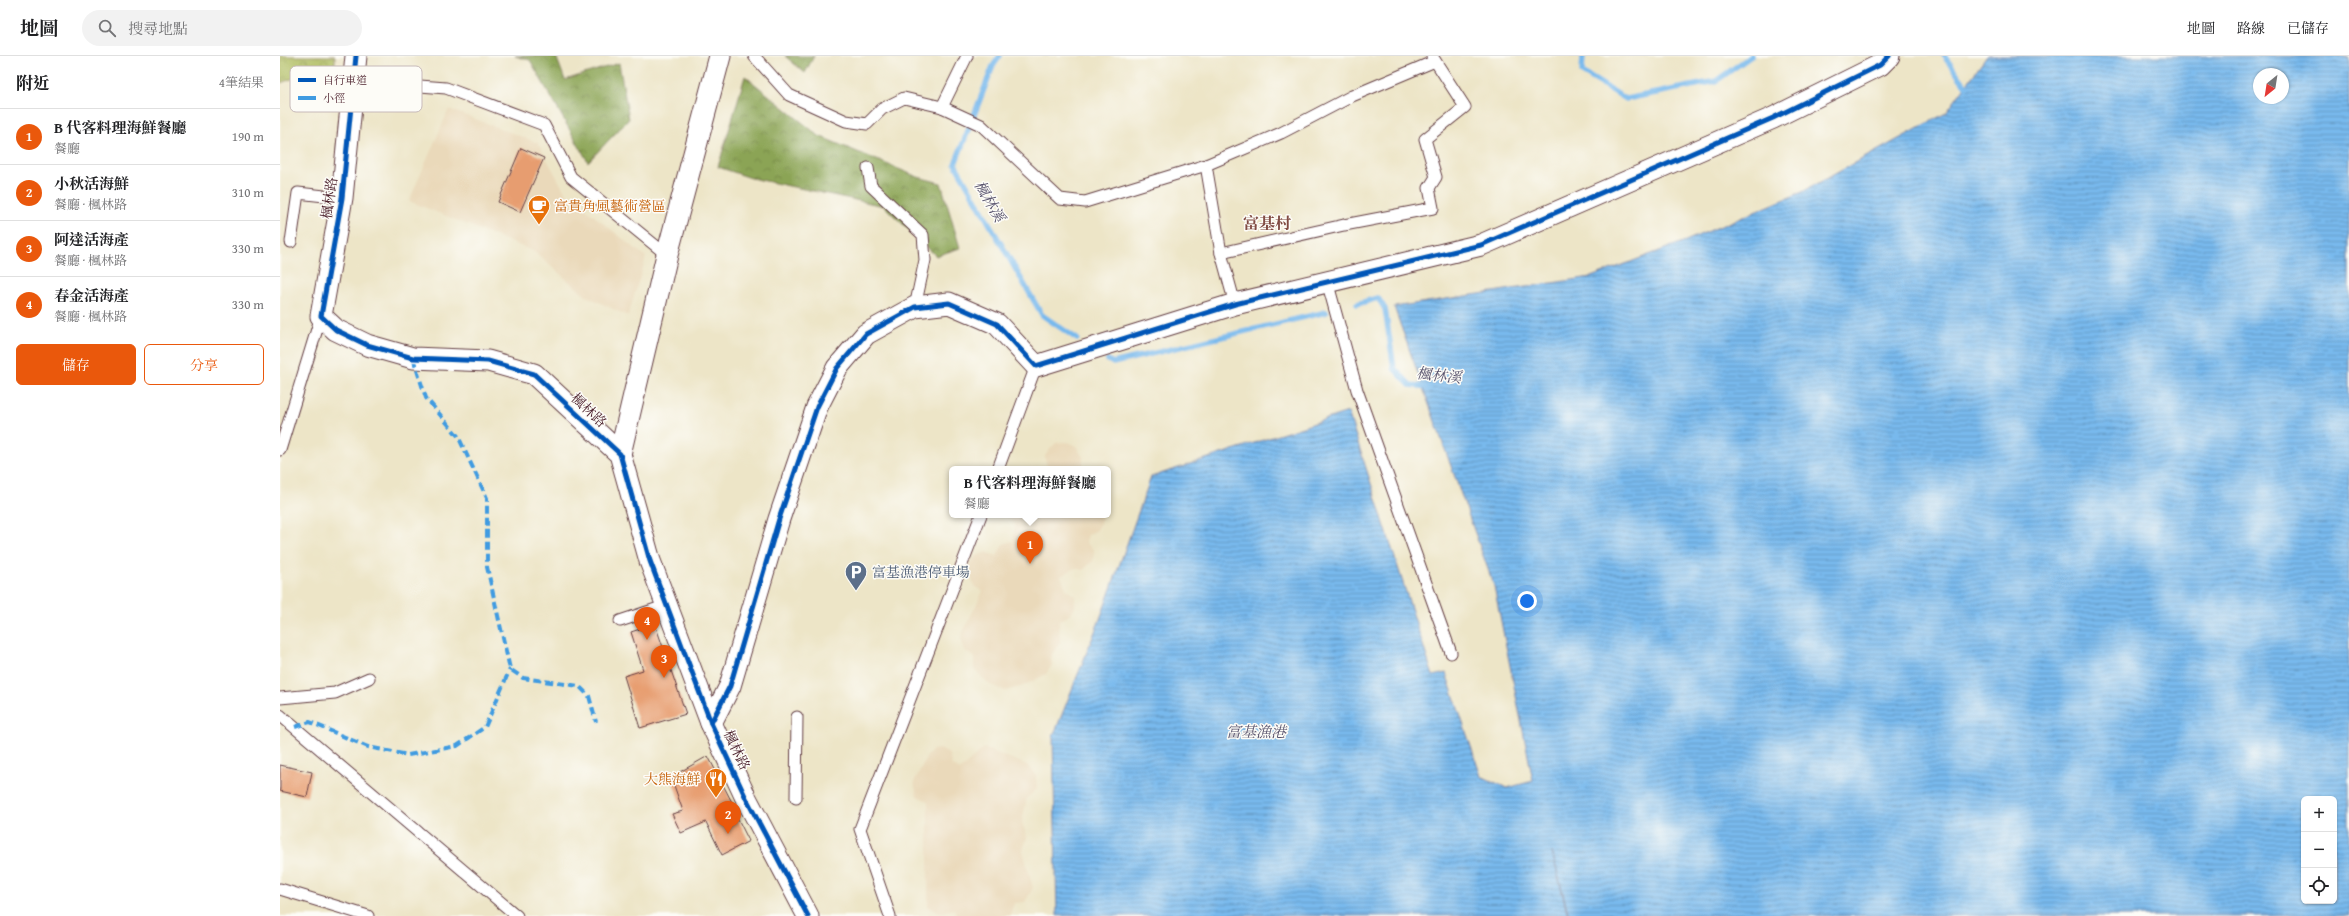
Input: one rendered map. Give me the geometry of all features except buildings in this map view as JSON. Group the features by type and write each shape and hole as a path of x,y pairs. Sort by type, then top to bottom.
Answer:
{"street":[{"name":"楓林路","path":"355,66 356,56"},
{"path":"620,454 667,255 720,56"},
{"path":"711,723 730,686 780,520 817,407 837,368 866,334 915,307 950,303 997,324 1036,366 1235,304 1481,245 1773,118 1880,65 1889,56"},
{"name":"楓林路","path":"351,112 342,198 321,316 336,330 367,345 413,358 488,361 534,374 620,454 650,561 668,605 711,723 746,798 808,916"}],"lane":[{"path":"754,56 789,95 846,121 867,124 882,109 904,98 942,107 981,125 1060,199 1085,202 1206,165 1281,133 1352,96 1433,59 1466,107 1425,139 1436,177 1429,188 1433,208 1344,224 1221,253"},
{"path":"942,107 967,56"},
{"path":"422,86 446,88 544,125 571,177 667,255"},
{"path":"1206,165 1221,253 1235,304"},
{"path":"868,168 871,186 923,235 925,260 915,307"},
{"path":"291,242 298,193 342,198"},
{"path":"1327,281 1357,390 1451,653"},
{"path":"280,450 321,316"},
{"path":"999,466 1036,366"},
{"path":"890,916 860,829 980,518"},
{"path":"620,621 668,605"},
{"path":"280,698 335,692 368,678"},
{"path":"280,715 517,916"},
{"path":"796,798 797,717"},
{"path":"280,889 367,914 368,916"}],"shaded area":[{"name":"富貴角風藝術營區","path":"449,109 538,143 566,194 646,257 628,316 586,296 533,251 409,201"},
{"path":"1067,442 1076,446 1083,457 1083,466 1047,466 1045,456 1056,443"},
{"path":"1008,518 1102,518 1097,530 1088,535 1086,543 1094,550 1093,561 1083,570 1075,568 1061,576 1066,589 1075,596 1075,607 1070,615 1059,621 1060,642 1051,656 1052,665 1046,674 1023,686 1005,691 990,685 974,669 974,657 963,649 961,636 983,591 974,586 968,567 974,557 986,552 997,556 1003,544 1013,541 1015,524"},
{"path":"984,748 1027,765 1036,776 1037,789 1027,798 1022,822 1027,837 1023,851 1033,888 1025,902 1014,903 1010,916 958,916 954,909 938,913 928,906 928,801 917,796 914,782 927,756 933,750 940,749 949,754 952,766 960,770"}],"green space":[{"path":"280,56 335,56 335,64 329,66 290,66 290,80 280,83"},
{"path":"515,56 556,56 565,80 619,63 629,119 588,162 530,60"},
{"path":"785,56 814,56 805,73"},
{"path":"745,76 819,136 918,177 941,183 960,248 936,256 884,206 751,178 718,167"}],"water":[{"name":"富基漁港","path":"1987,56 2343,56 2349,58 2349,916 1569,916 1552,852 1568,916 1057,916 1053,737 1100,619 1151,477 1348,412 1433,676 1446,673 1481,776 1507,788 1533,781 1494,586 1394,307 1591,277 1683,242 1802,192 1946,113"}],"waterway":[{"name":"楓林溪","path":"1000,56 993,66 955,164 1042,315 1077,339"},
{"path":"1583,56 1582,72 1626,99 1716,81 1751,56"},
{"path":"1944,56 1966,86"},
{"name":"楓林溪","path":"1357,304 1378,298 1385,309 1394,368 1410,385 1429,387"},
{"name":"楓林溪","path":"1108,360 1113,363 1326,312"}],"marked path":[{"path":"413,358 426,398 458,436 487,498 487,567 510,669 523,678 579,686 589,696 596,722"},
{"path":"295,727 310,722 368,747 408,755 457,746 485,727 510,669"}],"cycle path":[{"path":"355,66 356,56"},
{"path":"711,723 730,686 779,519 817,407 837,368 866,334 915,307 949,303 997,324 1036,366 1235,304 1481,245 1773,118 1880,65 1889,56"},
{"path":"350,112 342,198 321,316 336,330 367,345 413,358 488,361 534,374 620,454 650,561 711,723 746,798 808,916"}],"place":[{"name":"富貴角風藝術營區","path":"539,226"},
{"name":"B 代客料理海鮮餐廳","path":"1030,564"},
{"name":"富基漁港停車場","path":"856,592"},
{"name":"春金活海產","path":"647,640"},
{"name":"阿達活海產","path":"664,678"},
{"name":"大熊海鮮","path":"716,798"},
{"name":"小秋活海鮮","path":"728,834"}],"district":[{"name":"富基村","path":"1267,223"}]}
